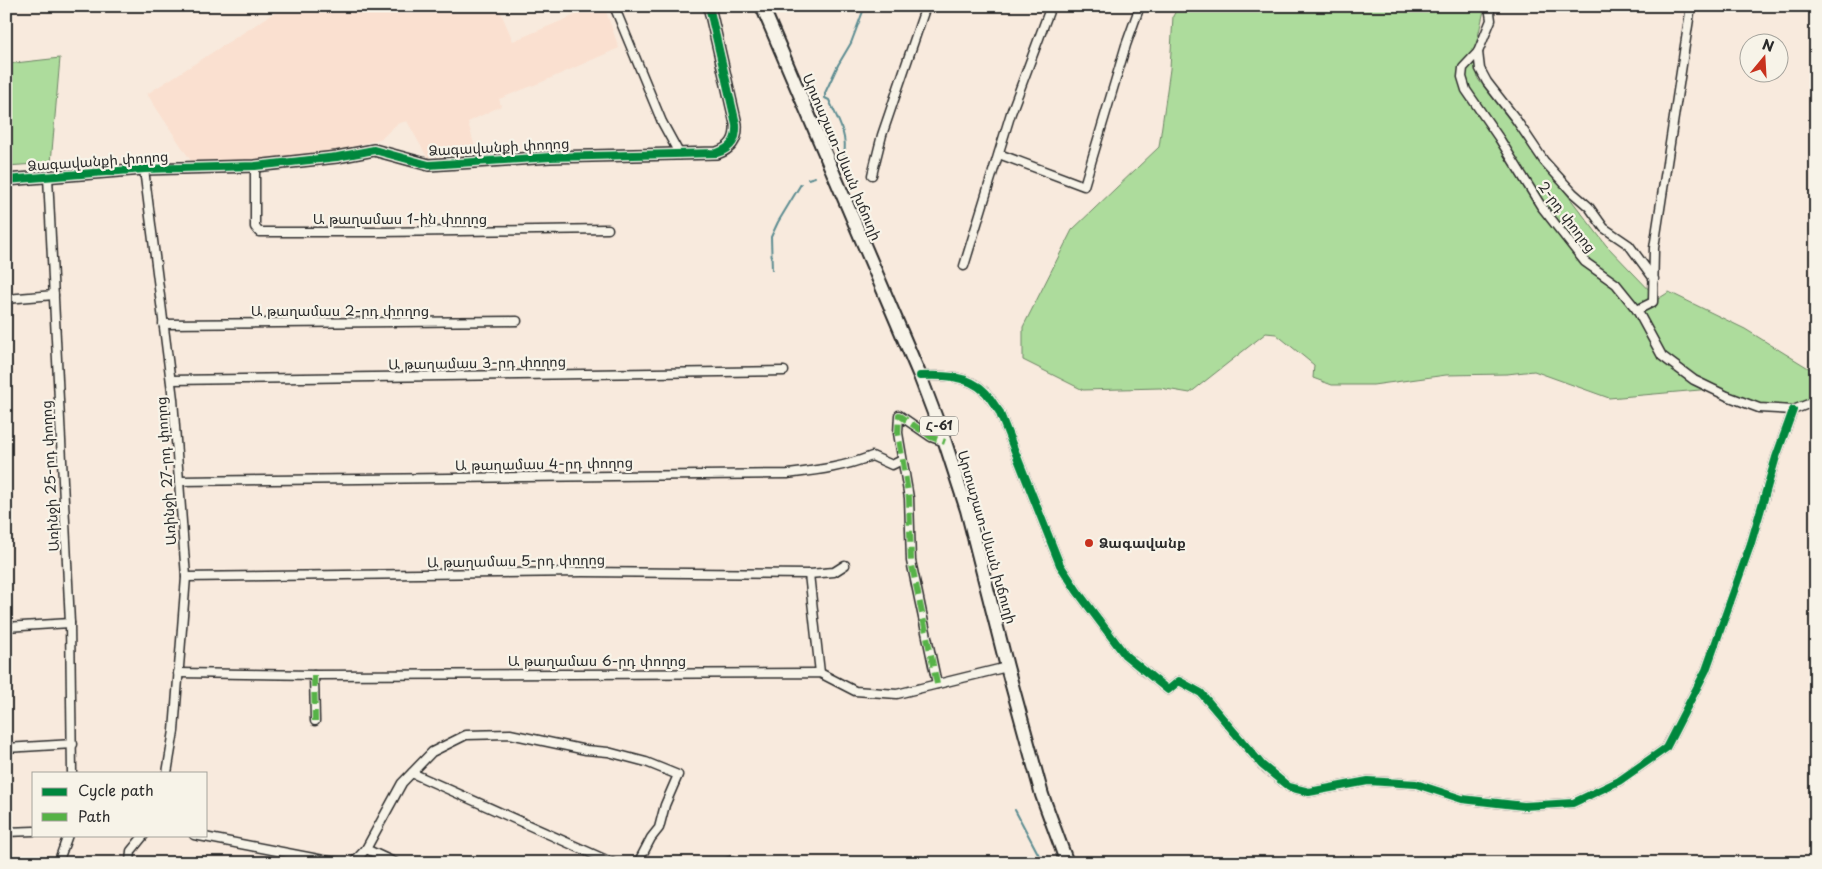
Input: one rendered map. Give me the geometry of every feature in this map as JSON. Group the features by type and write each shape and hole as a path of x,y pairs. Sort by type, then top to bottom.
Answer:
{"main road":[{"name":"Արտաշատ-Սևան խճուղի","path":"762,6 920,376 945,442 967,510 1042,795 1067,863"}],"street":[{"path":"614,6 662,122 680,154"},
{"name":"Ձագավանքի փողոց","path":"6,180 144,169 255,166 337,157 374,150 428,165 550,157 717,153 725,151 731,145 736,136 736,124 708,6"},
{"path":"872,175 882,135 926,6"},
{"path":"964,266 1011,113 1051,6"},
{"path":"999,154 1084,186 1126,45 1140,6"},
{"name":"2-րդ փողոց","path":"1489,6 1491,20 1478,52 1463,68 1462,77 1466,90 1546,213 1585,262 1616,284 1637,310 1662,356 1694,380 1727,396 1759,408 1792,410"},
{"path":"1637,310 1653,302 1654,248 1691,6"},
{"path":"1478,52 1480,69 1487,82 1515,118 1544,161 1589,208 1604,228 1629,245 1654,279"},
{"name":"Ա թաղամաս 1-ին փողոց","path":"255,166 255,227 258,232 608,229"},
{"name":"Առինջի 27-րդ փողոց","path":"144,169 171,380 186,577 174,731 167,772"},
{"name":"Առինջի 25-րդ փողոց","path":"48,177 70,623 72,772"},
{"path":"6,299 54,295"},
{"name":"Ա թաղամաս 2-րդ փողոց","path":"163,324 382,324 517,321"},
{"name":"Ա թաղամաս 3-րդ փողոց","path":"171,380 784,371"},
{"path":"920,376 940,375 968,381 986,393 999,411 1060,564 1077,591 1125,655 1168,690 1179,681 1201,693 1262,765 1289,788 1309,792 1368,781 1416,784 1462,800 1524,806 1573,803 1619,781 1666,748 1706,670 1751,543 1792,410 1816,401"},
{"path":"937,684 911,561 909,498 898,433 899,416 931,437 945,442"},
{"name":"Ա թաղամաս 4-րդ փողոց","path":"180,481 788,474 828,470 850,465 872,456 892,465 902,460"},
{"name":"Ա թաղամաս 5-րդ փողոց","path":"186,577 582,572 809,574 834,572 845,565"},
{"path":"809,574 820,672"},
{"path":"6,627 70,623"},
{"name":"Ա թաղամաս 6-րդ փողոց","path":"178,673 314,675 820,672 855,691 897,694 1007,667"},
{"path":"314,675 315,721"},
{"path":"353,863 366,849 402,783 432,752 466,735 510,734 586,750 608,752 646,762 678,775 665,805 660,828 650,838 638,863"},
{"path":"6,748 73,744"},
{"path":"412,773 613,863"},
{"path":"6,832 32,831"},
{"path":"58,863 68,836"},
{"path":"130,863 131,851 143,836"},
{"path":"199,836 339,863"},
{"path":"366,849 396,863"}],"shaded area":[{"path":"285,6 498,6 513,41 597,6 604,6 619,48 499,99 501,106 468,122 477,155 427,157 407,121 397,124 382,138 341,151 290,159 222,164 191,161 147,94"}],"green space":[{"path":"1179,6 1485,6 1474,54 1478,79 1606,245 1658,299 1669,292 1745,329 1810,369 1816,368 1816,398 1792,408 1766,407 1711,389 1609,398 1534,371 1507,374 1446,375 1373,385 1332,385 1313,378 1314,365 1276,334 1266,333 1190,393 1160,388 1083,390 1023,360 1023,327 1072,230 1159,147 1170,69 1173,16"},
{"path":"60,58 51,163 6,166 6,64"}],"waterway":[{"path":"844,155 843,134 829,100 825,98 825,93 851,43 865,6"},
{"path":"808,179 815,177"},
{"path":"772,270 771,237 801,184"},
{"path":"1015,810 1043,863"}],"marked path":[{"path":"937,684 911,561 909,498 898,433 899,415 931,437 945,442"},
{"path":"314,675 315,721"}],"cycle path":[{"path":"6,180 144,169 255,166 337,157 374,150 429,165 550,157 717,153 730,146 733,142 736,134 736,124 709,6"},
{"path":"920,376 946,376 963,379 978,386 987,394 999,411 1060,565 1125,655 1168,690 1179,681 1201,693 1262,765 1289,787 1309,792 1368,781 1416,784 1462,799 1524,806 1573,803 1619,781 1666,748 1706,670 1751,543 1776,457 1793,410"}],"place":[{"name":"Ձագավանք","path":"1089,543"}]}
